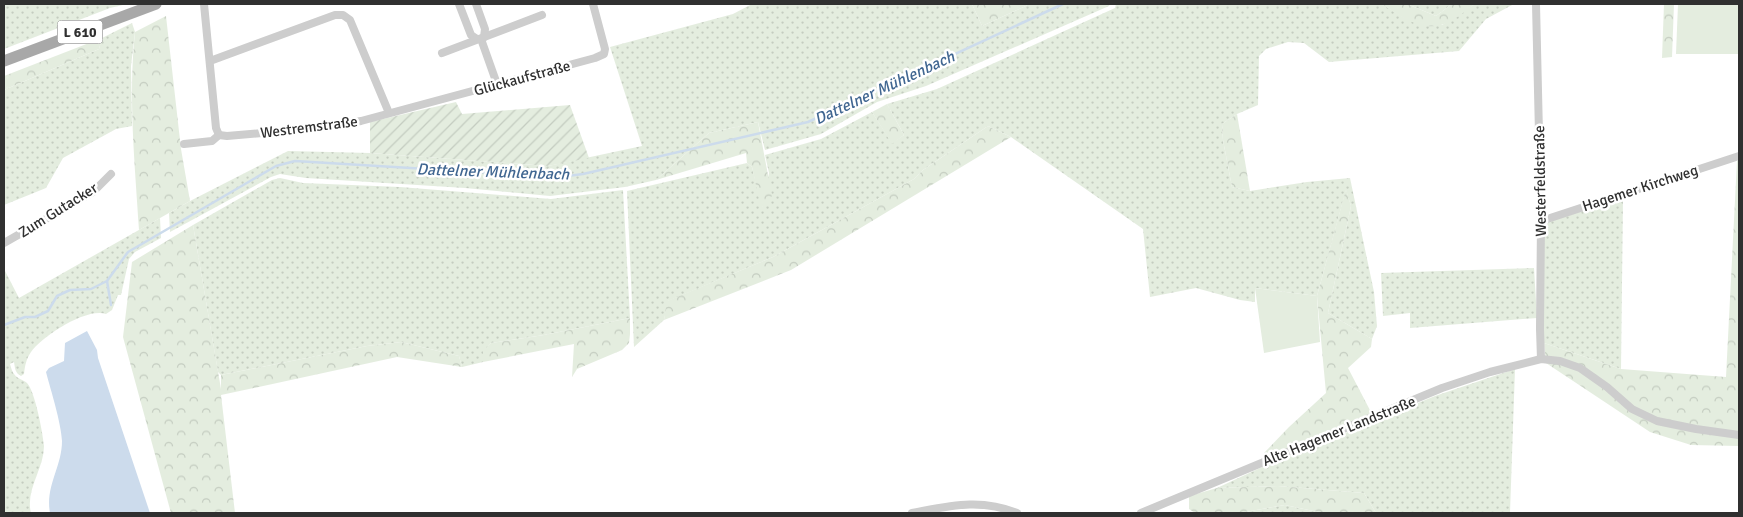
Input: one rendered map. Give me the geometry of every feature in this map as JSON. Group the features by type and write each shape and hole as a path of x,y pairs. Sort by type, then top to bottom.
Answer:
{"main road":[{"name":"L 610","path":"4,61 156,4"}],"street":[{"path":"204,4 216,128 219,135"},
{"path":"459,4 471,35 481,38"},
{"path":"476,4 485,29 481,38 497,84"},
{"name":"Glückaufstraße","path":"389,113 604,54 604,42 593,4"},
{"name":"Westerfeldstraße","path":"1536,4 1541,221 1541,359"},
{"path":"210,61 335,15 343,15 350,20 389,113"},
{"path":"442,53 542,15"},
{"name":"Westremstraße","path":"184,144 212,141 219,135 227,136 322,128 361,121 389,113"},
{"name":"Hagemer Kirchweg","path":"1541,221 1739,156"},
{"name":"Zum Gutacker","path":"4,243 93,192 111,174"},
{"path":"1541,359 1560,361 1580,368 1607,387 1632,409 1658,421 1739,435"},
{"name":"Alte Hagemer Landstraße","path":"1141,513 1442,388 1490,372 1541,359"},
{"path":"912,513 970,504 1000,506 1017,513"}],"green space":[{"path":"4,4 127,4 110,8 4,49"},
{"path":"752,4 972,4 982,26 1030,4 1110,4 926,86 877,102 821,134 765,150 758,122 709,133 656,180 625,187 550,196 465,188 306,178 280,174 271,177 170,232 169,213 288,151 370,153 548,166 642,146 610,47 733,14"},
{"path":"972,4 1030,4 982,26"},
{"path":"1116,4 1382,4 1403,17 1442,25 1475,4 1514,4 1486,19 1459,51 1329,62 1304,43 1288,42 1266,49 1259,56 1258,105 1237,114 1222,124 1223,140 1232,187 1250,191 1307,182 1350,178 1374,292 1377,326 1372,339 1328,313 1351,206 1346,190 1317,296 1255,288 1255,302 1240,300 1196,288 1150,297 1143,229 1011,137 988,126 923,170 914,179 773,257 668,301 664,320 634,347 627,191 747,163 752,167 762,207 769,173 765,155 821,139 872,112 892,143 904,135 887,104 937,89 1115,8"},
{"path":"1382,4 1407,4 1436,16 1452,4 1475,4 1459,16 1441,25 1425,26 1410,21"},
{"path":"1407,4 1452,4 1436,16"},
{"path":"1664,4 1674,4 1672,57 1662,58"},
{"path":"1678,4 1739,4 1739,54 1676,54"},
{"path":"166,16 181,149 190,201 139,230 132,106 135,32"},
{"path":"132,23 135,32 131,66 132,126 116,129 63,158 46,188 4,205 4,90 99,49 102,38"},
{"path":"102,38 99,49 4,90 4,76"},
{"path":"456,102 462,114 570,105 589,158 548,166 370,153 370,122"},
{"path":"887,104 904,135 892,144 872,112"},
{"path":"1237,114 1250,191 1232,187 1223,140 1222,124"},
{"path":"758,122 772,196 761,208 752,167 747,163 746,153 656,180 709,133"},
{"path":"988,126 1011,137 791,270 664,320 667,301 773,257 914,179 923,170"},
{"path":"1739,160 1739,446 1691,445 1650,432 1546,363 1544,343 1621,369 1726,377 1737,161"},
{"path":"280,178 303,183 400,187 551,199 623,190 630,318 544,335 491,343 483,352 483,362 462,367 459,356 401,342 367,346 221,375 218,372 193,225 272,180"},
{"path":"1346,189 1351,206 1328,313 1372,339 1371,347 1348,368 1372,414 1266,458 1264,453 1326,393 1317,296"},
{"path":"1623,198 1621,369 1544,343 1544,223"},
{"path":"160,218 161,238 135,252 129,259 121,295 118,295 112,310 106,314 98,313 77,319 45,338 31,352 25,365 24,374 21,376 16,372 14,362 10,364 14,374 26,382 33,395 44,446 41,463 30,496 31,513 4,513 4,269 19,298"},
{"path":"193,225 221,389 221,375 367,346 401,342 459,356 462,367 397,357 221,395 235,513 171,513 123,337 132,262"},
{"path":"1534,268 1537,318 1410,328 1410,313 1383,316 1381,273"},
{"path":"1255,288 1317,296 1320,342 1264,353"},
{"path":"630,318 629,343 622,350 577,369 572,377 574,344 483,362 483,351 491,343 544,335"},
{"path":"1515,369 1510,513 1376,513 1364,493 1278,486 1217,488 1260,468 1435,396"},
{"path":"1278,486 1364,493 1376,513 1323,513 1285,505 1239,513 1195,513 1189,509 1189,496 1217,488"},
{"path":"1285,505 1323,513 1239,513"}],"water":[{"path":"87,331 97,350 98,358 150,513 50,513 50,494 62,441 58,416 46,372 49,368 64,361 65,343"}],"waterway":[{"name":"Dattelner Mühlenbach","path":"4,325 25,317 35,317 48,311 57,296 70,290 91,289 107,281 128,252 276,166 295,161 560,177 583,174 808,122 1063,4"},
{"path":"107,281 111,305"}]}
